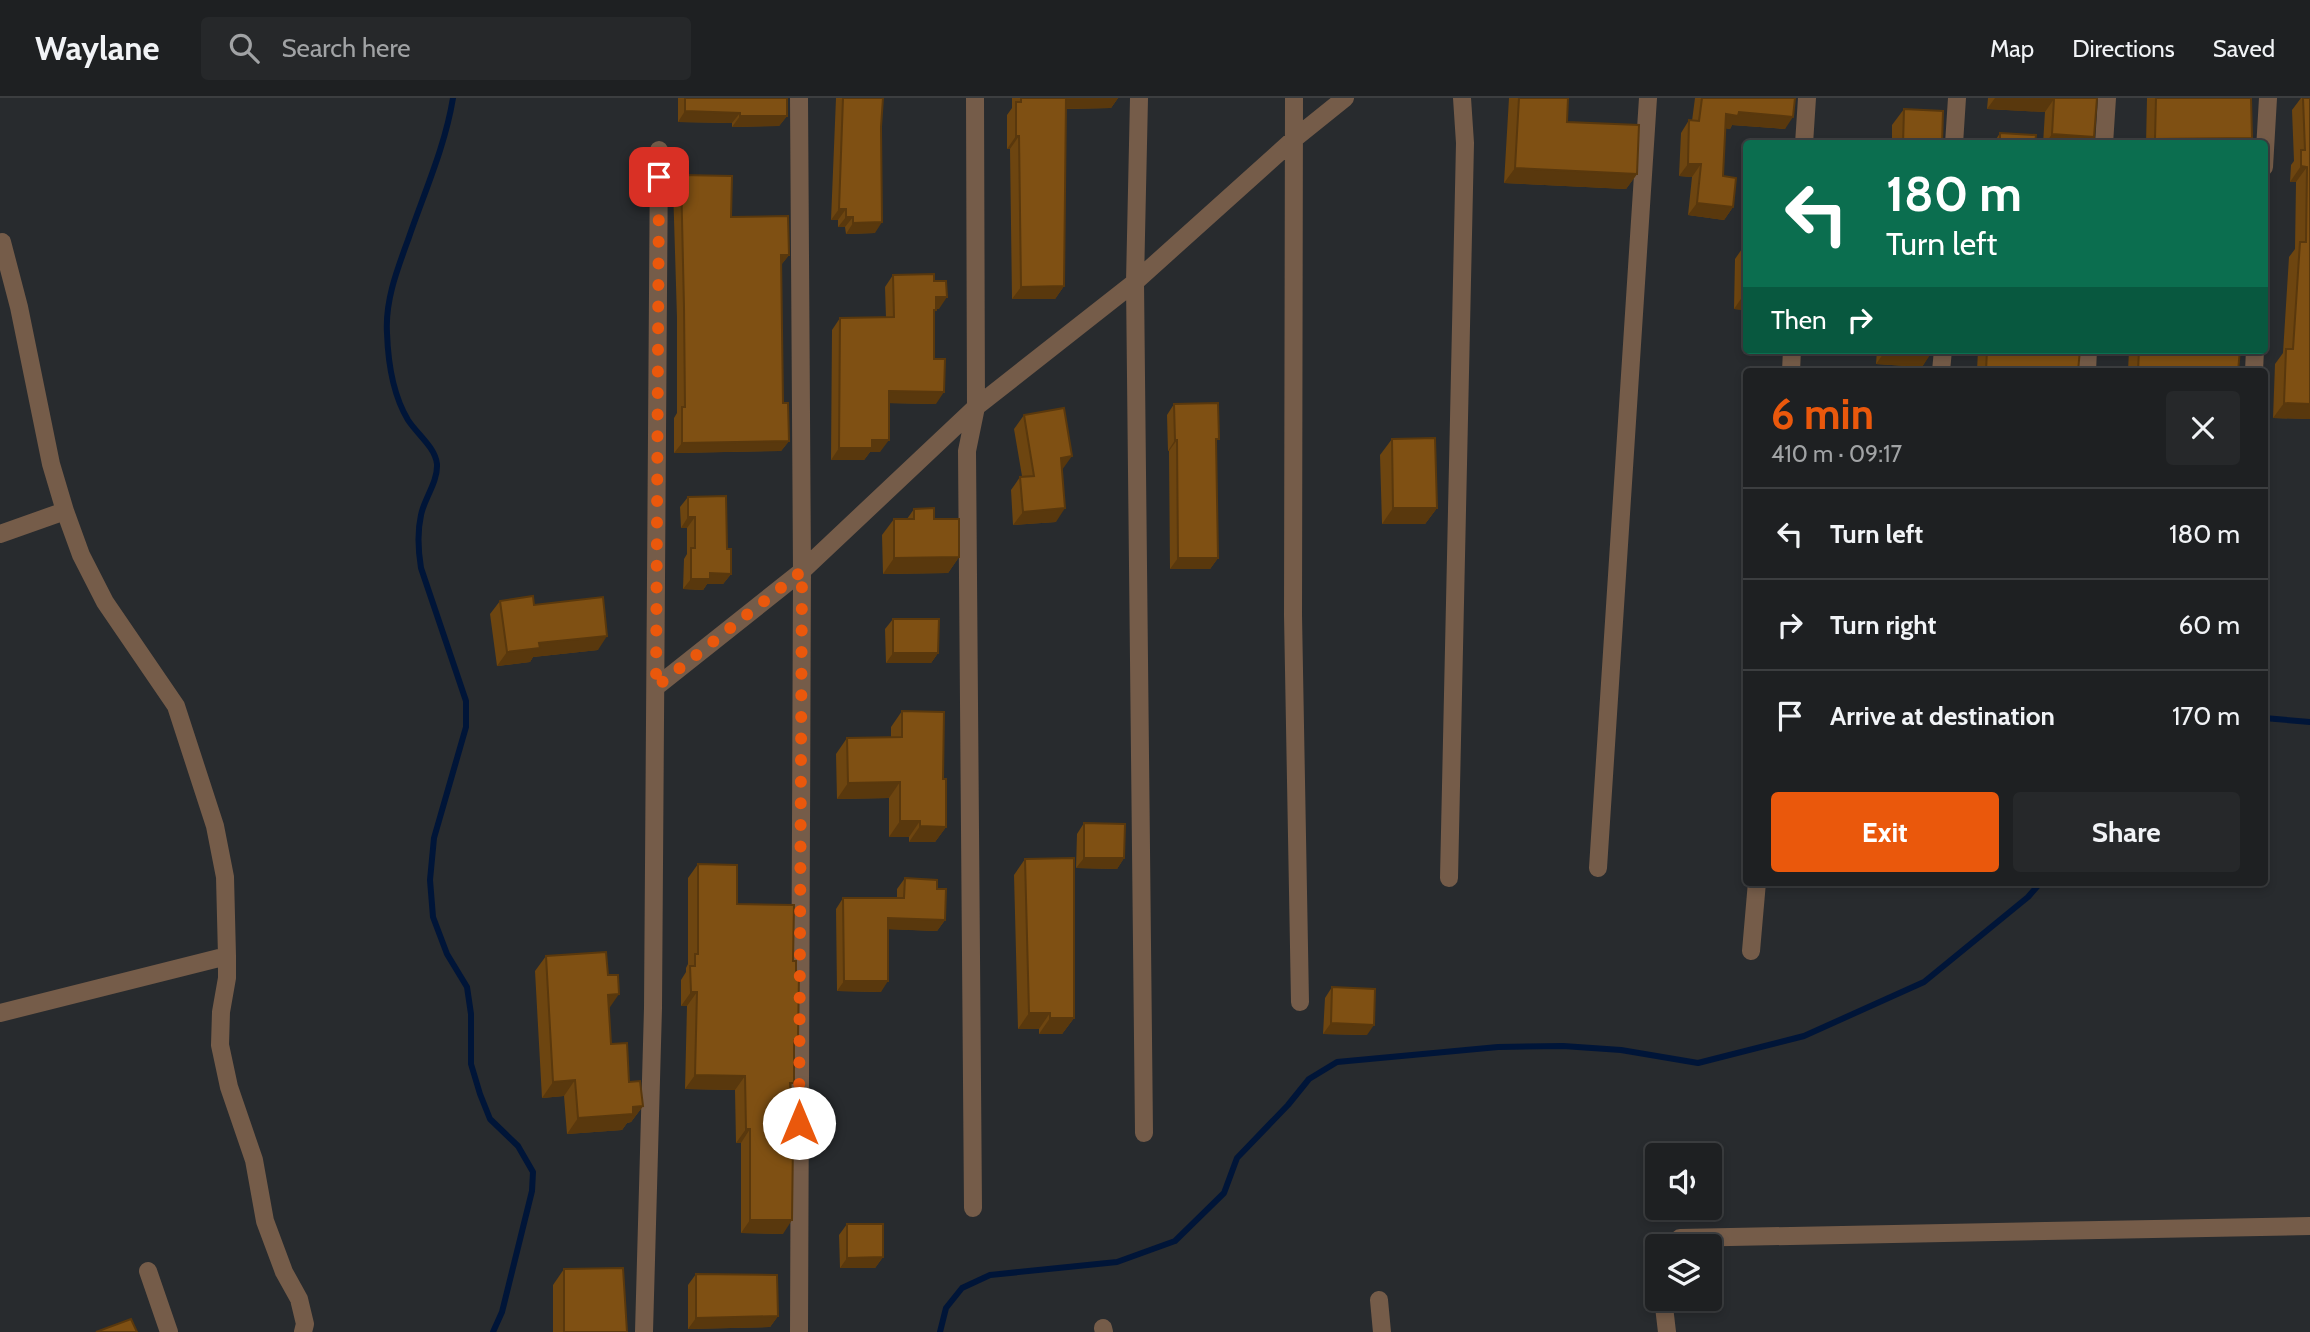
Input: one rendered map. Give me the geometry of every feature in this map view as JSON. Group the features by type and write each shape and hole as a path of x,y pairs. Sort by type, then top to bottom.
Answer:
{"street":[{"path":"799,98 802,571 799,1332"},
{"path":"973,1208 967,451 976,407 975,98"},
{"path":"1139,98 1135,282 1144,1133"},
{"path":"1294,98 1293,615 1300,1002"},
{"path":"656,687 802,571 976,407 1135,282 1294,139 1345,98"},
{"path":"1449,878 1465,143 1462,98"},
{"path":"1598,868 1648,98"},
{"path":"1804,140 1807,98"},
{"path":"1954,140 1957,98"},
{"path":"2104,140 2107,98"},
{"path":"2266,140 2268,98"},
{"path":"644,1332 653,1008 659,150"},
{"path":"2,242 19,307 51,464 81,555 105,602 176,706 215,826 225,877 227,956 227,978 220,1012 220,1045 229,1087 254,1160 265,1221 284,1272 299,1299 305,1324 303,1332"},
{"path":"0,534 65,511"},
{"path":"1751,951 1757,886"},
{"path":"0,1013 227,956"},
{"path":"1722,1237 2310,1226"},
{"path":"148,1271 169,1332"},
{"path":"1379,1300 1382,1332"},
{"path":"1665,1311 1667,1332"}],"building":[{"path":"685,98 787,98 787,116 740,116 740,113 685,111"},
{"path":"843,98 883,98 882,222 853,223 853,217 846,217 846,209 839,209"},
{"path":"1021,98 1066,98 1064,286 1021,287 1016,102 1021,102"},
{"path":"1519,98 1568,98 1567,122 1639,125 1637,174 1515,168"},
{"path":"1702,98 1795,98 1793,117 1739,112 1738,116 1726,114 1723,176 1736,178 1733,207 1697,203 1701,164 1688,164 1689,120 1699,121"},
{"path":"2030,98 2097,98 2094,137 2052,134 2054,99"},
{"path":"2156,98 2251,98 2252,138 2155,139"},
{"path":"2303,98 2310,98 2310,404 2284,403 2286,349 2293,349 2300,242 2306,242 2307,167 2301,166 2301,150 2305,150"},
{"path":"1904,109 1943,111 1942,140 1903,140"},
{"path":"2000,133 2036,135 2035,140 2000,140"},
{"path":"681,175 732,176 731,217 788,216 789,255 781,255 783,403 788,403 789,441 682,443 682,407 685,407"},
{"path":"934,274 934,281 946,281 947,297 936,297 934,310 934,359 945,359 944,392 889,391 889,440 872,440 872,448 839,448 840,318 894,317 893,275"},
{"path":"1987,354 2080,354 2078,368 1986,368"},
{"path":"2139,354 2240,354 2238,368 2138,368"},
{"path":"1218,403 1218,558 1178,558 1174,404"},
{"path":"1064,408 1072,456 1061,458 1065,508 1023,512 1020,477 1034,476 1024,415"},
{"path":"1435,438 1437,508 1393,508 1392,439"},
{"path":"726,496 727,549 731,549 731,574 710,573 710,579 691,579 695,517 688,517 688,497"},
{"path":"934,508 934,519 959,519 959,557 894,558 894,519 914,519 914,509"},
{"path":"533,596 534,605 603,597 607,636 539,643 540,648 507,652 500,601"},
{"path":"893,619 939,619 938,653 893,653"},
{"path":"902,711 944,712 943,779 946,779 946,827 920,826 920,821 900,821 900,782 848,783 847,738 902,737"},
{"path":"1084,823 1125,824 1124,858 1084,858"},
{"path":"1074,858 1074,1018 1050,1018 1050,1013 1029,1013 1025,859"},
{"path":"698,864 737,865 737,904 794,905 793,961 796,961 796,974 799,974 798,1039 794,1040 794,1083 790,1083 793,1140 792,1220 750,1220 750,1129 746,1129 745,1076 695,1075 697,992 691,992 690,966 695,966 695,954 698,954"},
{"path":"905,878 937,880 937,889 946,889 945,920 888,918 888,981 844,981 843,898 904,898"},
{"path":"606,952 608,975 618,975 619,994 608,995 611,1044 627,1043 629,1082 640,1081 643,1106 633,1107 633,1114 578,1118 575,1080 553,1082 546,956"},
{"path":"1332,987 1375,989 1374,1025 1331,1023"},
{"path":"847,1224 883,1224 883,1257 847,1258"},
{"path":"623,1268 627,1332 564,1332 564,1269"},
{"path":"696,1274 777,1275 778,1316 696,1318"},
{"path":"131,1319 137,1332 96,1332"}],"waterway":[{"path":"453,98 439,152 393,286 387,333 390,367 399,400 408,420 436,458 437,471 420,522 420,561 466,701 466,727 434,838 430,880 433,917 447,954 467,987 471,1014 471,1064 480,1094 490,1119 518,1146 533,1172 532,1191 502,1312 493,1332"},
{"path":"2268,718 2310,722"},
{"path":"940,1332 946,1308 962,1288 990,1275 1117,1262 1175,1241 1224,1193 1237,1158 1309,1079 1337,1062 1498,1047 1563,1046 1621,1050 1698,1063 1804,1036 1924,982 2028,897 2038,886"}],"route":[{"path":"659,177 656,687 802,571 799,1123"}]}
